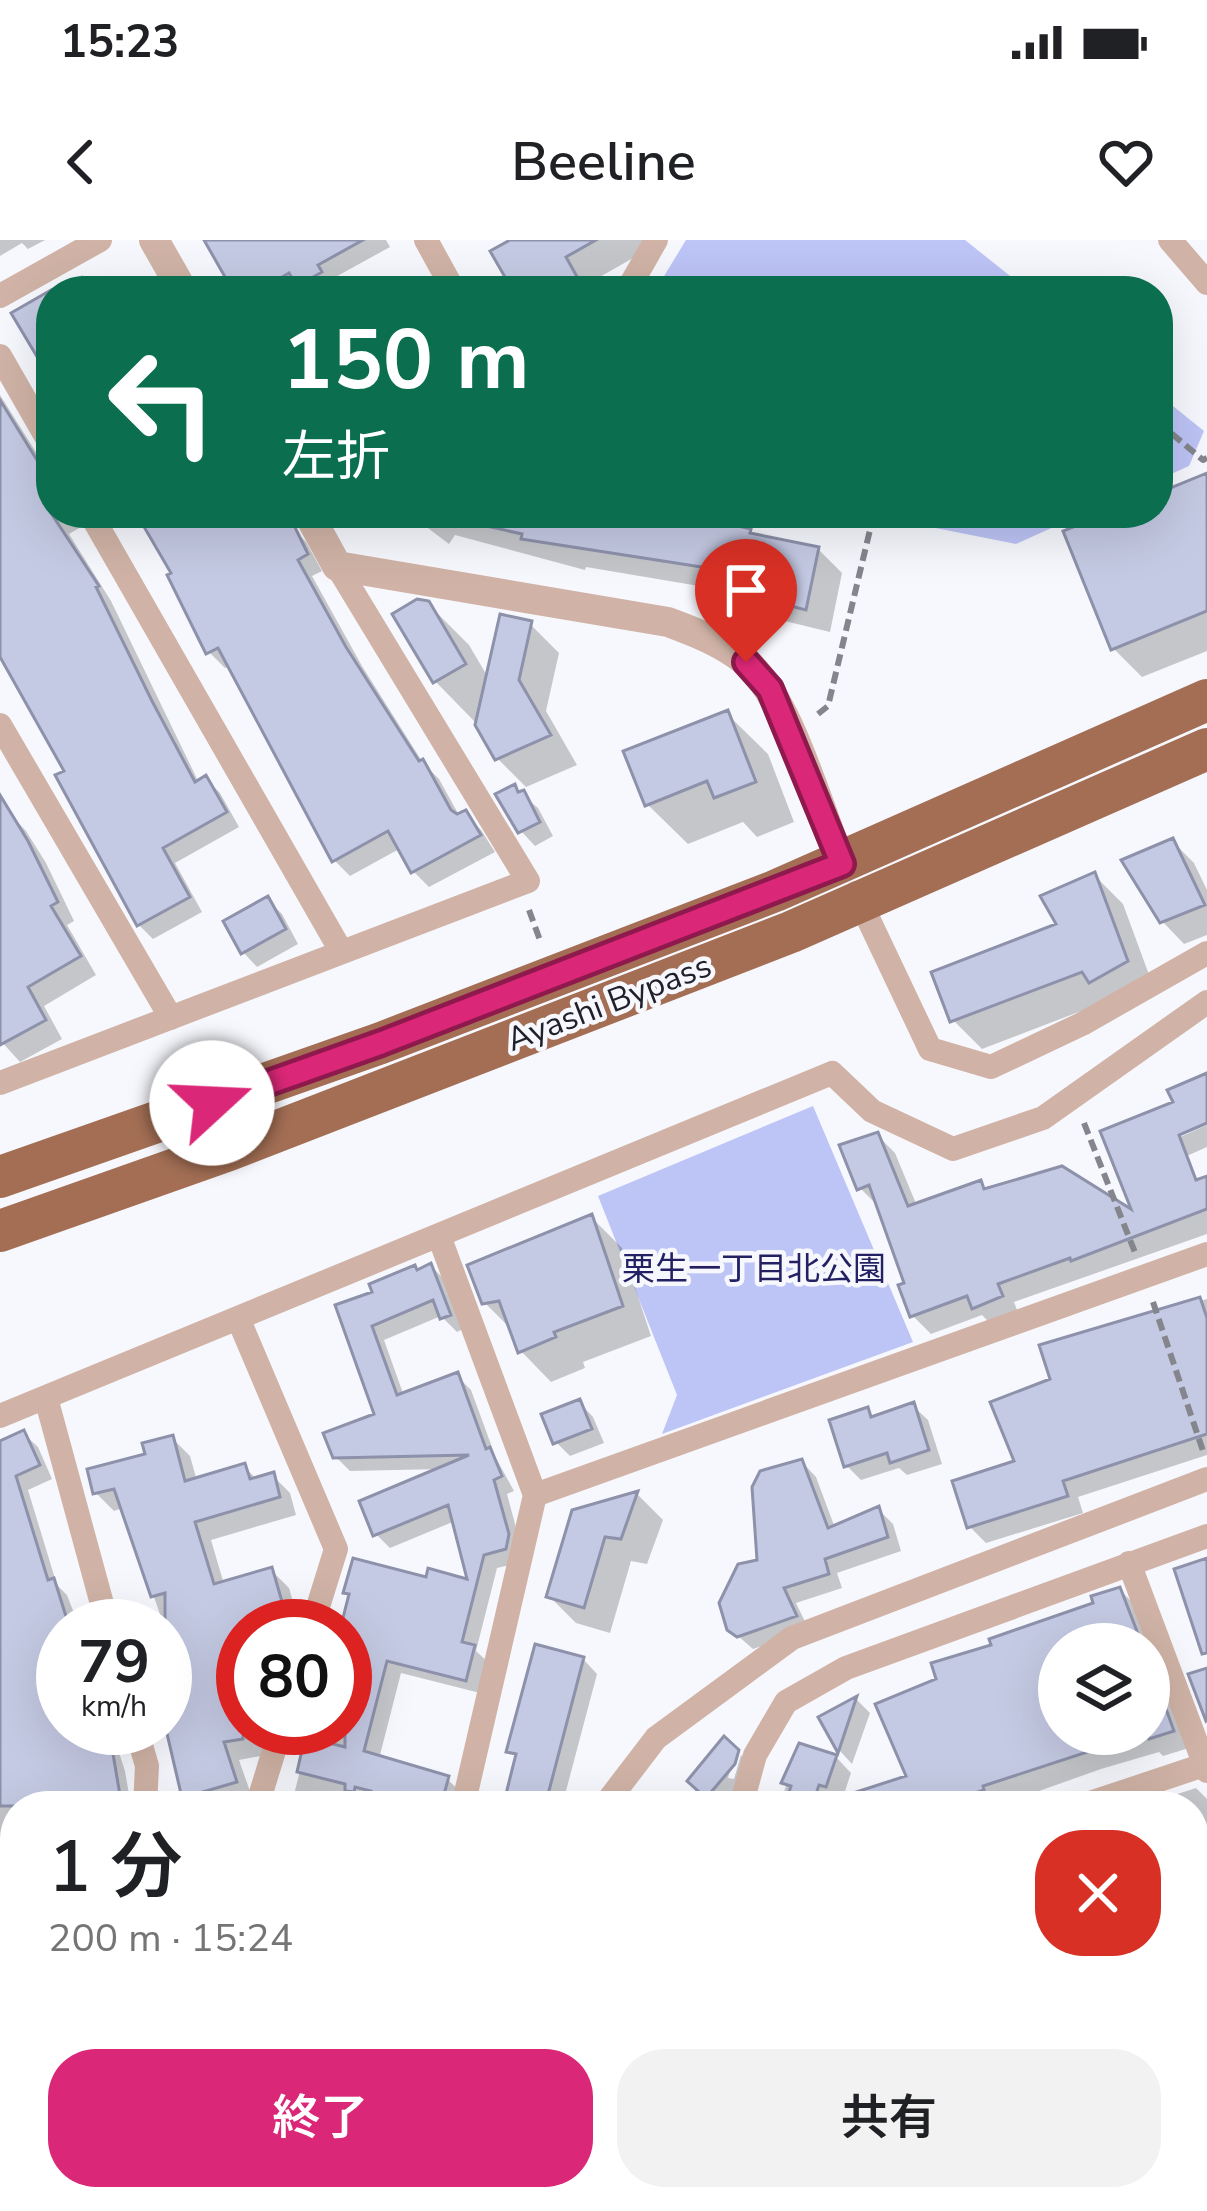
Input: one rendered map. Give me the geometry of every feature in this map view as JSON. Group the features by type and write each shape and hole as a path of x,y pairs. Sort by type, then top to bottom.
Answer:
{"highway":[{"name":"Ayashi Bypass","path":"0,1178 381,1043 842,864 1207,700"},
{"name":"Ayashi Bypass","path":"0,1231 229,1150 860,903 1207,749"}],"street":[{"path":"0,296 100,240"},
{"path":"154,240 174,276"},
{"path":"426,240 446,276"},
{"path":"636,276 656,240"},
{"path":"1170,240 1207,283"},
{"path":"0,356 36,419"},
{"path":"99,528 341,952"},
{"path":"0,1083 528,881 316,528"},
{"path":"337,566 668,622 710,637 746,662 770,689 842,864 930,1049 991,1067 1082,1024 1207,952"},
{"path":"0,724 171,1018"},
{"path":"0,1417 832,1073 872,1112 953,1149 1043,1118 1207,1002"},
{"path":"439,1236 535,1495 466,1791"},
{"path":"535,1495 1207,1254"},
{"path":"238,1318 336,1549 320,1599"},
{"path":"46,1398 101,1599"},
{"path":"615,1791 656,1738 792,1638 1207,1479"},
{"path":"746,1791 755,1755 786,1702 846,1668 1207,1536"},
{"path":"1129,1563 1206,1767 1130,1791"},
{"path":"144,1755 146,1791"},
{"path":"262,1791 273,1755"}],"path":[{"path":"1173,435 1203,460 1207,458"},
{"path":"818,714 828,706 870,528"},
{"path":"519,884 544,950"},
{"path":"1074,1097 1145,1276 1207,1462"}],"green space":[{"path":"686,240 965,240 1010,276 664,276"},
{"path":"1173,406 1204,431 1189,466 1173,473"},
{"path":"935,528 1052,528 1016,544"},
{"name":"栗生一丁目北公園","path":"813,1106 913,1342 662,1434 677,1395 598,1196"}],"building":[{"path":"204,240 363,240 318,265 322,272 315,276 224,276"},
{"path":"510,240 596,240 566,257 577,276 504,276 490,251"},
{"path":"36,299 36,355 11,313"},
{"path":"0,400 36,459 36,528 61,528 99,586 195,782 206,775 227,812 163,848 190,897 137,926 55,775 64,771 0,657"},
{"path":"1207,473 1207,611 1111,650 1063,531 1173,528 1173,487"},
{"path":"145,528 295,528 308,554 298,560 346,647 419,761 423,759 451,810 457,814 466,810 481,835 411,873 388,831 332,862 218,648 206,654 167,575 171,573"},
{"path":"495,528 747,528 750,533 819,547 806,610 704,584 708,568 521,539 522,534"},
{"path":"417,599 429,601 466,664 433,683 392,614"},
{"path":"500,614 532,621 519,680 551,735 495,760 475,725"},
{"path":"728,710 756,782 714,798 707,781 645,806 623,751"},
{"path":"515,784 518,792 524,790 540,822 518,833 495,794"},
{"path":"0,795 28,841 58,902 51,906 81,956 28,987 46,1020 0,1045"},
{"path":"1173,838 1205,905 1160,923 1121,860"},
{"path":"1095,872 1128,961 1089,983 1082,972 950,1022 931,972 1056,924 1040,896"},
{"path":"268,896 286,929 241,954 223,921"},
{"path":"1207,1073 1207,1123 1179,1135 1196,1180 1207,1176 1207,1209 998,1284 1003,1296 972,1309 967,1296 910,1317 898,1285 904,1283 869,1185 857,1190 839,1145 878,1132 908,1206 981,1180 984,1189 1062,1166 1131,1209 1100,1131 1173,1102 1167,1090"},
{"path":"592,1214 623,1306 554,1332 556,1337 518,1353 499,1301 482,1304 467,1265"},
{"path":"431,1263 451,1315 440,1319 433,1300 372,1326 397,1395 458,1372 486,1449 490,1447 502,1476 494,1480 509,1534 506,1549 484,1555 462,1642 475,1645 466,1681 387,1661 372,1720 372,1599 348,1599 349,1594 343,1593 353,1558 426,1577 428,1568 467,1579 448,1505 373,1536 359,1501 469,1455 333,1458 323,1433 374,1414 335,1305 372,1292 369,1284 415,1265 417,1270"},
{"path":"1200,1297 1207,1318 1207,1434 1063,1481 1068,1496 967,1528 952,1481 1014,1461 990,1402 1050,1379 1039,1345"},
{"path":"580,1399 592,1429 553,1444 541,1414"},
{"path":"914,1402 929,1450 890,1463 887,1453 844,1467 829,1420 868,1407 871,1417"},
{"path":"24,1430 40,1465 16,1476 48,1580 54,1578 61,1599 36,1599 36,1755 113,1755 119,1791 0,1791 0,1441"},
{"path":"173,1435 185,1481 245,1463 250,1479 274,1472 280,1497 195,1522 214,1584 272,1567 281,1599 216,1599 216,1755 228,1755 237,1782 206,1791 180,1791 172,1755 192,1755 192,1599 165,1599 165,1593 151,1597 114,1489 93,1494 87,1469 145,1454 142,1443"},
{"path":"802,1459 828,1528 879,1506 888,1537 825,1559 829,1574 784,1588 797,1616 737,1637 727,1630 719,1603 738,1564 757,1560 752,1487 760,1471"},
{"path":"638,1491 621,1539 605,1537 584,1608 546,1597 572,1510"},
{"path":"1207,1558 1207,1653 1202,1654 1174,1569"},
{"path":"1120,1587 1134,1623 1038,1623 1038,1755 1078,1755 983,1786 981,1791 859,1791 906,1776 875,1704 936,1679 931,1663 991,1645 989,1639 1093,1603 1091,1596"},
{"path":"535,1644 584,1657 549,1791 507,1791 516,1754 506,1752"},
{"path":"1207,1668 1207,1720 1206,1721 1188,1674"},
{"path":"857,1696 838,1753 818,1717"},
{"path":"724,1736 739,1750 735,1764 712,1791 698,1791 687,1781"},
{"path":"799,1743 837,1755 826,1787 789,1791 791,1786 781,1783"},
{"path":"372,1753 449,1776 445,1791 355,1787 345,1791 345,1784 297,1772 301,1755"}],"route":[{"path":"212,1103 381,1043 842,864 770,689 746,662"}]}
